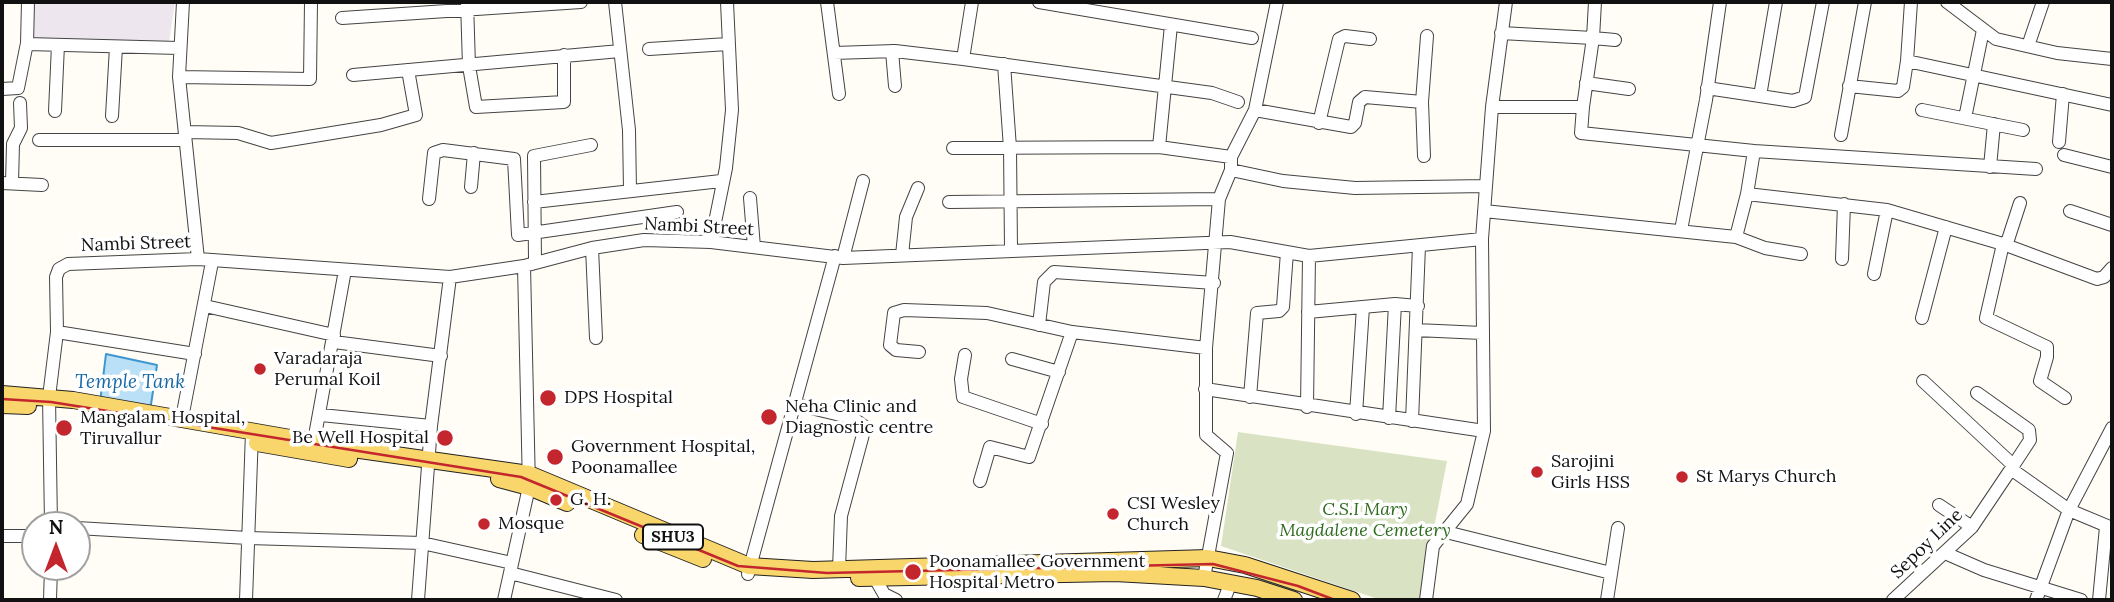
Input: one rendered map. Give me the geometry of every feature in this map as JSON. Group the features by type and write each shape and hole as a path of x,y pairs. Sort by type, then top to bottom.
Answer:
{"main road":[{"name":"SHU3","path":"2,394 182,418 251,437 314,441 428,465"},
{"name":"SHU3","path":"2,405 50,401 251,437 529,480 584,500 749,570 806,580 872,572 1209,558 1245,565 1352,600"},
{"name":"SHU3","path":"749,570 1115,573 1231,582 1294,600"}],"street":[{"path":"2,89 18,88 27,43 28,2"},
{"path":"183,2 179,77 198,259"},
{"path":"179,77 310,79 310,2"},
{"path":"342,18 467,5 581,2"},
{"path":"615,2 629,130 629,190"},
{"path":"711,242 721,181 726,168 732,110 727,2"},
{"path":"827,2 839,94"},
{"path":"963,59 972,2"},
{"path":"1039,2 1252,38"},
{"path":"1204,578 1227,453 1206,435 1206,348 1214,284 1219,199 1231,163 1255,110 1276,2"},
{"path":"1426,600 1433,547 1467,504 1484,431 1482,239 1492,107 1506,2"},
{"path":"1595,2 1581,132 1754,151 2036,169"},
{"path":"1681,230 1720,2"},
{"path":"1760,96 1776,2"},
{"path":"1707,88 1793,101 1805,97 1822,2"},
{"path":"1842,135 1865,2"},
{"path":"1849,86 1898,91 1903,87 1911,2"},
{"path":"1947,2 1996,39 2112,59"},
{"path":"2028,46 2043,2"},
{"path":"467,5 469,66 476,107 559,104 565,97 564,55"},
{"path":"1159,147 1171,25"},
{"path":"1965,118 1983,30"},
{"path":"1501,33 1615,40"},
{"path":"1320,123 1339,39 1345,36 1370,39"},
{"path":"1424,156 1422,102 1427,36"},
{"path":"27,43 179,48"},
{"path":"649,49 728,44"},
{"path":"55,111 58,45"},
{"path":"112,116 116,47"},
{"path":"353,75 620,51"},
{"path":"834,53 892,51 963,59 1212,93 1238,102"},
{"path":"892,51 895,86"},
{"path":"1907,61 2112,105"},
{"path":"1004,64 1010,148 1011,249"},
{"path":"39,140 238,133 271,143 381,125 416,115 408,70"},
{"path":"1586,83 1629,89"},
{"path":"2059,142 2063,94"},
{"path":"1255,110 1320,123 1354,126 1359,102 1365,97 1422,102"},
{"path":"20,103 20,128 13,144 7,183 42,185"},
{"path":"1492,107 1583,107"},
{"path":"1922,110 2023,130"},
{"path":"1990,167 1994,124"},
{"path":"504,600 529,480 530,264 535,233 534,156 592,145"},
{"path":"953,148 1159,147 1231,163 1283,181 1355,188 1486,186"},
{"path":"1736,237 1754,151"},
{"path":"429,199 435,152 474,153 511,158 516,162 517,233 535,233 677,212"},
{"path":"471,187 474,153"},
{"path":"2064,155 2112,167"},
{"path":"534,202 721,181"},
{"path":"749,570 794,404 863,181"},
{"path":"902,255 906,217 918,188"},
{"path":"1747,194 1888,210 2005,245 2097,279 2104,277 2112,267"},
{"path":"750,198 754,247"},
{"path":"949,202 1219,199"},
{"path":"2020,203 2005,245 1986,318 2047,347 2048,357 2040,381 2065,398"},
{"path":"1842,259 1844,204"},
{"path":"1874,274 1888,210"},
{"path":"1484,211 1736,237 1765,248 1801,254"},
{"path":"2070,211 2112,225"},
{"path":"1922,318 1945,227"},
{"name":"Nambi Street","path":"57,332 56,277 60,269 83,261 198,259 450,277 530,264 592,248 644,240 711,242 839,257 1230,242 1309,256 1482,239"},
{"path":"1412,421 1419,246"},
{"path":"592,248 596,338"},
{"path":"1250,397 1257,313 1279,312 1283,307 1287,252"},
{"path":"1307,407 1309,256"},
{"path":"182,418 212,262"},
{"path":"314,441 321,415 345,270"},
{"path":"1039,325 1044,282 1054,272 1214,284"},
{"path":"418,600 431,426 450,277"},
{"path":"1308,312 1395,304 1418,306"},
{"path":"1389,418 1395,304"},
{"path":"205,306 334,338 441,356"},
{"path":"1356,414 1363,307"},
{"path":"919,352 896,350 890,345 889,332 894,313 904,310 987,313 1072,332 1206,348"},
{"path":"1416,330 1482,333"},
{"path":"51,511 50,401 57,332 195,354"},
{"path":"980,481 990,447 1029,457 1072,332"},
{"path":"965,355 961,379 963,397 1042,424"},
{"path":"1012,359 1059,372"},
{"path":"1923,381 2012,467 2069,510 2109,527 2099,600"},
{"path":"1205,389 1307,407 1484,431"},
{"name":"Sepoy Line","path":"1901,599 1972,527 2030,440 2029,430 1977,393"},
{"path":"794,404 853,418 865,426 841,516 839,569"},
{"path":"321,415 431,426"},
{"path":"2036,600 2069,510 2112,428"},
{"path":"246,600 251,437"},
{"path":"1939,505 1972,527"},
{"path":"1606,600 1618,528"},
{"path":"91,529 248,538 422,543 616,600"},
{"path":"1446,532 1611,573"},
{"path":"2,536 21,536"},
{"path":"1945,552 1984,570 2081,600"},
{"path":"872,572 884,594 896,600"},
{"path":"50,600 51,581"},
{"path":"1224,600 1231,582"}],"shaded area":[{"path":"22,2 175,2 169,42 23,40"}],"green space":[{"name":"C.S.I Mary Magdalene Cemetery","path":"1238,432 1447,461 1420,600 1381,600 1221,546"}],"water":[{"name":"Temple Tank","path":"106,354 157,365 150,411 100,402"}],"railway":[{"path":"2,399 51,402 521,477 738,566 827,573 1213,564 1298,586 1335,600"}],"place":[{"name":"Varadaraja Perumal Koil","path":"260,369"},
{"name":"DPS Hospital","path":"548,398"},
{"name":"Neha Clinic and Diagnostic centre","path":"769,417"},
{"name":"Mangalam Hospital, Tiruvallur","path":"64,428"},
{"name":"Be Well Hospital","path":"445,438"},
{"name":"Government Hospital, Poonamallee","path":"555,457"},
{"name":"Sarojini Girls HSS","path":"1537,472"},
{"name":"St Marys Church","path":"1682,477"},
{"name":"G. H.","path":"556,500"},
{"name":"CSI Wesley Church","path":"1113,514"},
{"name":"Mosque","path":"484,524"},
{"name":"Poonamallee Government Hospital Metro","path":"913,572"}]}
